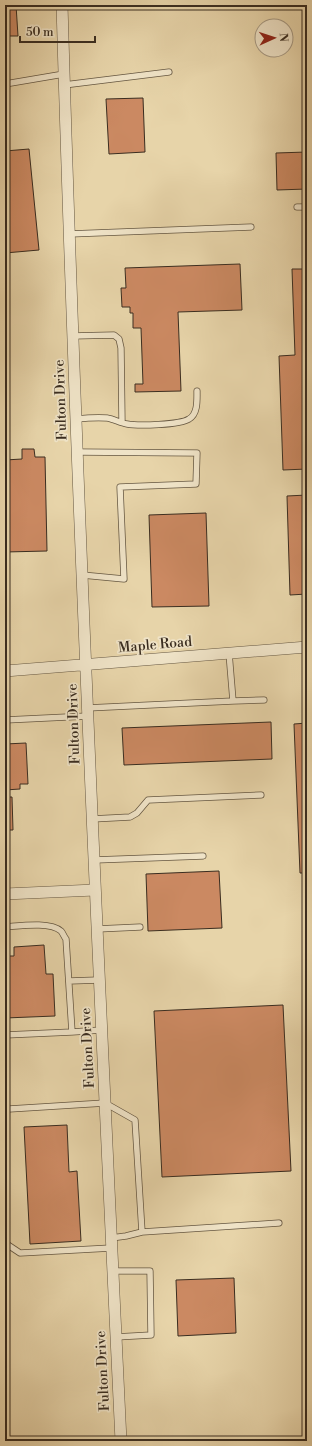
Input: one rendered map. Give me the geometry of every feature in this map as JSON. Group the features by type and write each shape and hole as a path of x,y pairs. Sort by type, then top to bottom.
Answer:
{"street":[{"name":"Fulton Drive","path":"62,5 75,419 94,890 120,1441"},
{"name":"Maple Road","path":"5,671 307,647"},
{"path":"5,894 94,890"}],"lane":[{"path":"5,84 169,72"},
{"path":"297,207 307,206"},
{"path":"69,234 250,227"},
{"path":"72,336 114,335 119,339 121,348 122,422"},
{"path":"75,419 94,417 108,418 129,425 177,423 189,419 194,414 197,402 197,391"},
{"path":"77,452 197,453 196,484 120,487 124,579 82,575"},
{"path":"229,653 232,701"},
{"path":"5,720 87,712 264,700"},
{"path":"92,819 130,817 137,813 148,800 261,795"},
{"path":"93,860 203,856"},
{"path":"5,927 45,925 61,931 66,939 72,1032"},
{"path":"96,929 140,927"},
{"path":"69,980 99,980"},
{"path":"5,1035 101,1030"},
{"path":"5,1110 105,1103 135,1120 142,1232"},
{"path":"5,1243 20,1253 111,1243 126,1236 142,1232 278,1223"},
{"path":"112,1271 150,1271 151,1335 116,1337"}],"building":[{"path":"5,5 16,5 18,36 5,36"},
{"path":"143,98 145,152 109,154 106,99"},
{"path":"29,149 39,250 5,253 5,151"},
{"path":"307,152 307,189 277,190 276,153"},
{"path":"240,264 242,310 178,312 181,391 135,392 135,384 143,384 141,328 133,328 133,313 130,313 130,307 122,307 121,288 126,288 125,268"},
{"path":"292,269 307,269 307,469 283,470 279,356 295,355"},
{"path":"22,449 34,449 35,457 45,457 47,551 5,552 5,460 22,459"},
{"path":"307,495 307,594 290,595 287,496"},
{"path":"206,513 209,606 152,607 149,515"},
{"path":"271,722 272,759 124,765 122,728"},
{"path":"307,723 307,873 300,873 294,724"},
{"path":"26,743 28,784 20,784 20,789 5,790 5,744"},
{"path":"5,797 12,797 13,830 5,830"},
{"path":"219,871 222,928 148,931 146,874"},
{"path":"44,945 46,974 53,974 55,1016 5,1018 5,956 14,956 14,947"},
{"path":"283,1005 291,1171 162,1177 154,1011"},
{"path":"67,1125 69,1172 77,1171 81,1241 30,1244 24,1127"},
{"path":"234,1278 236,1333 178,1336 176,1280"}]}
